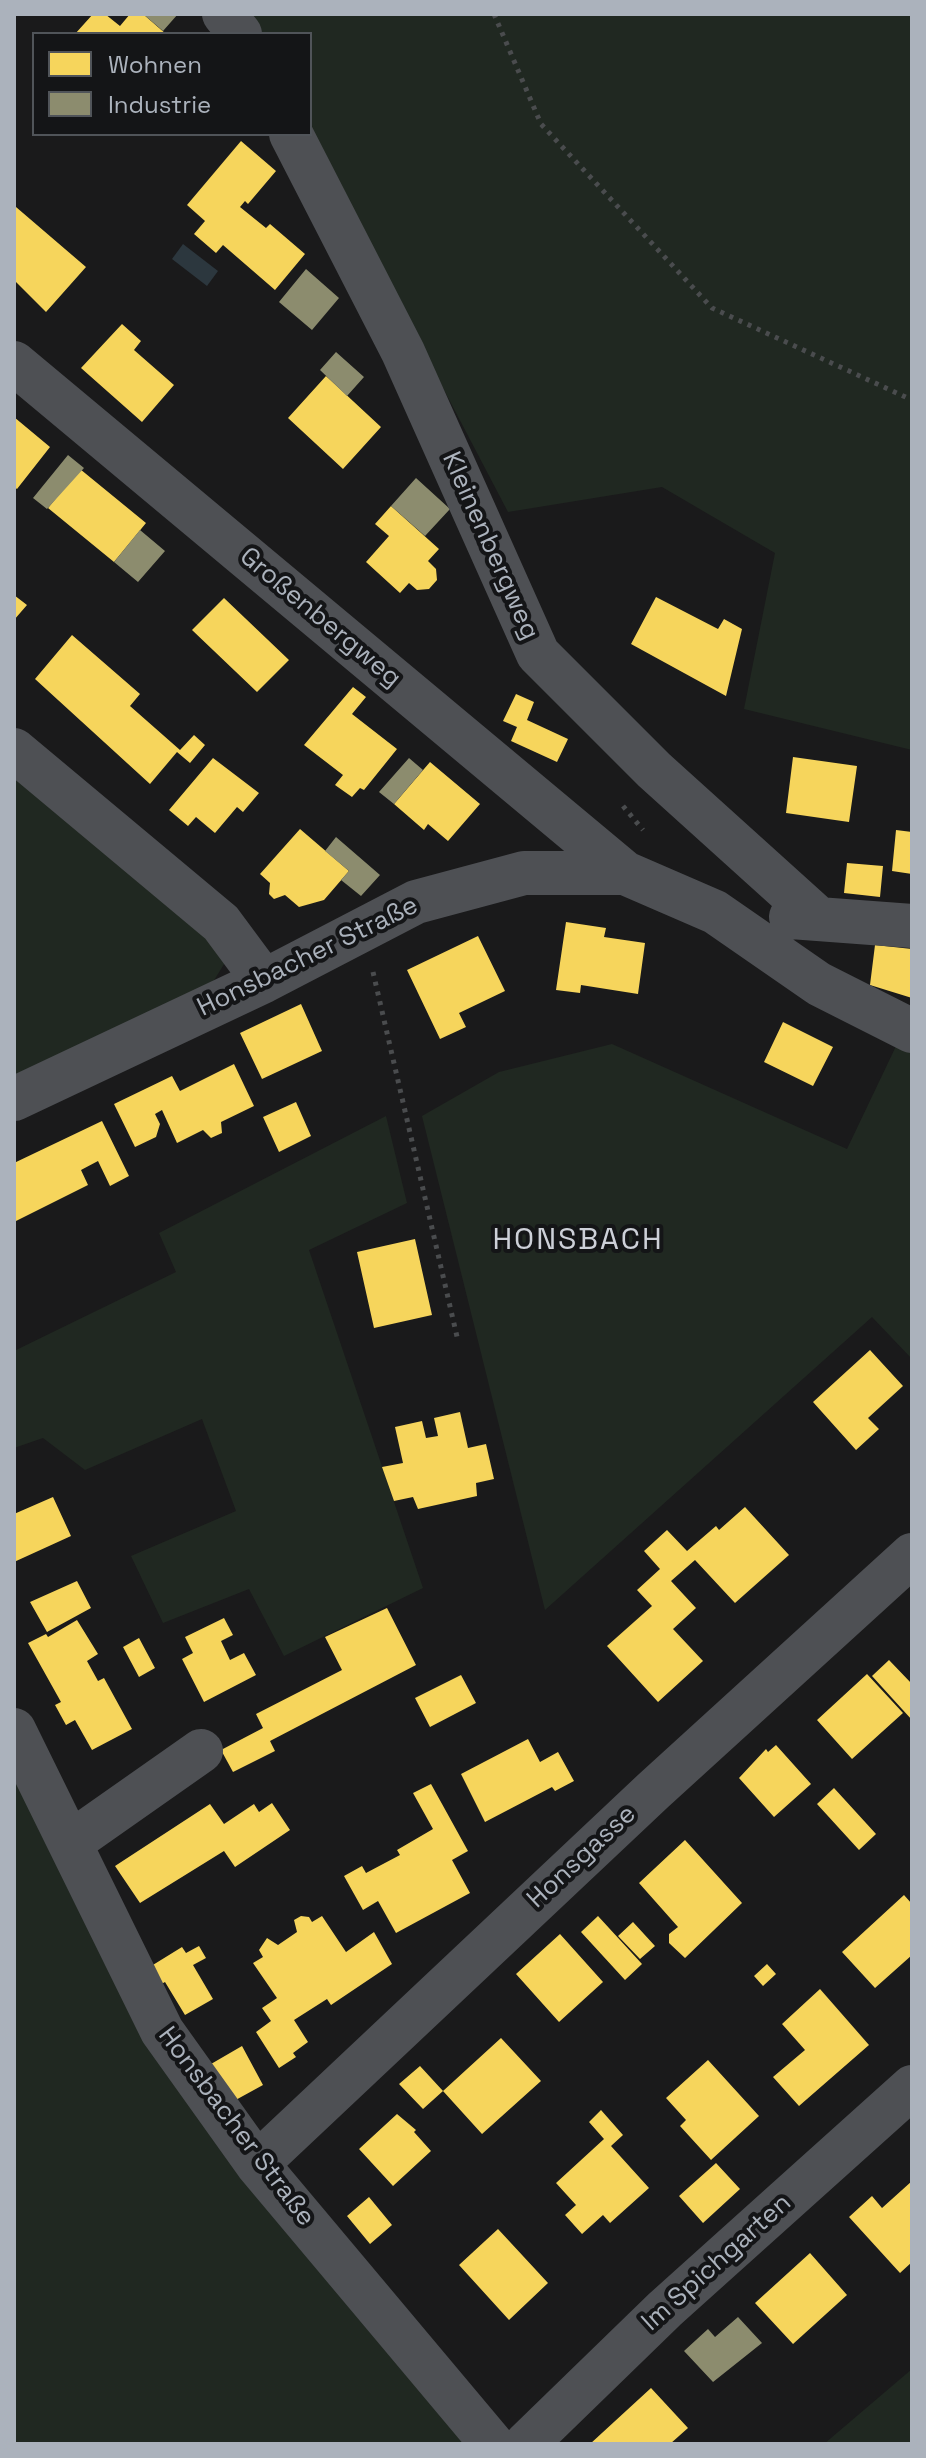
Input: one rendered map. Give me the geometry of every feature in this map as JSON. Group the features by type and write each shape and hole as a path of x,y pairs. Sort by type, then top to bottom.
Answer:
{"street":[{"path":"224,14 238,32"},
{"name":"Kleinenbergweg","path":"292,136 403,352 538,654 654,770 819,919"},
{"name":"Großenbergweg","path":"14,363 625,873"},
{"path":"14,750 221,923 264,981"},
{"name":"Honsbacher Straße","path":"14,1099 264,981 416,902 524,873 625,873 715,912 819,984 912,1031"},
{"path":"715,912 912,926"},
{"name":"Honsgasse","path":"257,2164 653,1791 912,1555"},
{"name":"Honsbacher Straße","path":"14,1730 162,2031 257,2164 492,2444"},
{"path":"70,1843 201,1751"},
{"name":"Im Spichgarten","path":"526,2444 665,2309 912,2087"}],"path":[{"path":"494,14 541,124 712,308 912,400"},
{"path":"363,929 458,1341"}],"shaded area":[{"path":"243,14 912,14 912,750 744,709 775,553 662,487 508,512 311,136 312,32 256,32"},
{"path":"183,244 218,271 207,286 172,259"},
{"path":"14,765 212,929 226,961 208,990 14,1087"},
{"path":"898,1042 912,1049 912,1359 872,1317 545,1610 422,1116 499,1072 612,1044 847,1149"},
{"path":"386,1116 407,1203 309,1250 423,1588 284,1656 249,1589 163,1623 131,1556 236,1511 202,1419 85,1470 43,1438 14,1448 14,1351 176,1272 159,1233"},
{"path":"14,1773 119,1988 472,2444 14,2444"},
{"path":"912,2369 912,2444 824,2444"}],"building: Wohnen":[{"path":"93,14 105,14 120,26 130,14 143,14 164,32 77,32"},
{"path":"241,141 276,171 248,204 245,201 240,207 266,228 270,224 305,254 275,290 223,245 216,253 194,234 205,221 187,205"},
{"path":"16,207 86,267 46,312 14,280"},
{"path":"122,324 141,341 134,350 174,385 142,422 81,368"},
{"path":"326,376 381,427 343,469 288,418"},
{"path":"14,417 50,447 17,489 14,487"},
{"path":"80,469 146,523 114,562 48,508"},
{"path":"391,506 439,549 428,561 436,569 437,580 429,589 417,590 409,583 400,593 366,562 389,536 375,524"},
{"path":"14,595 27,605 14,620"},
{"path":"656,597 718,629 724,619 742,629 726,696 631,644"},
{"path":"224,598 289,660 257,692 192,630"},
{"path":"72,635 140,694 130,706 180,750 194,735 205,745 190,763 177,752 150,784 35,679"},
{"path":"353,687 366,697 352,714 397,749 364,790 360,788 352,797 335,785 343,775 304,745"},
{"path":"516,694 534,702 527,720 568,739 557,762 511,741 517,727 503,721"},
{"path":"793,757 857,766 849,822 786,813"},
{"path":"213,758 259,793 243,812 237,807 215,833 196,817 188,826 169,810"},
{"path":"430,762 480,804 448,841 428,824 424,830 394,804"},
{"path":"300,829 349,871 324,900 299,907 285,895 274,899 269,894 270,883 260,874"},
{"path":"896,830 912,832 912,874 892,871"},
{"path":"847,863 883,866 880,897 844,893"},
{"path":"566,922 606,928 604,937 645,943 638,994 581,985 580,993 556,990"},
{"path":"478,936 505,991 459,1013 466,1027 440,1039 407,970"},
{"path":"875,945 912,949 912,998 870,985"},
{"path":"301,1004 322,1051 262,1079 240,1033"},
{"path":"783,1022 833,1047 813,1086 764,1062"},
{"path":"234,1064 254,1106 221,1122 222,1133 211,1138 203,1130 177,1143 162,1110 155,1114 160,1124 156,1137 135,1147 114,1104 172,1076 180,1091"},
{"path":"296,1102 311,1136 279,1152 263,1117"},
{"path":"102,1121 129,1176 110,1186 98,1161 81,1170 88,1185 14,1222 14,1163"},
{"path":"415,1239 432,1315 374,1328 357,1252"},
{"path":"870,1350 903,1386 868,1418 879,1429 856,1450 813,1402"},
{"path":"460,1412 468,1448 486,1444 494,1479 476,1483 477,1496 418,1509 413,1497 394,1501 382,1467 403,1463 395,1427 422,1421 426,1438 438,1436 434,1418"},
{"path":"53,1497 71,1536 14,1562 14,1514"},
{"path":"745,1507 789,1555 735,1603 695,1560 671,1581 696,1608 673,1629 703,1661 658,1702 607,1646 652,1606 637,1590 660,1569 644,1551 667,1530 687,1551 716,1526 719,1530"},
{"path":"77,1581 91,1608 47,1632 30,1602"},
{"path":"387,1608 416,1665 270,1741 275,1751 233,1772 221,1750 263,1728 256,1714 342,1670 325,1637"},
{"path":"224,1618 233,1635 221,1641 230,1660 244,1653 256,1675 204,1702 182,1659 193,1653 185,1637"},
{"path":"77,1620 98,1654 87,1661 98,1681 104,1678 132,1729 92,1750 75,1720 66,1725 55,1705 61,1702 28,1643 46,1634 48,1637"},
{"path":"139,1638 155,1668 139,1677 123,1647"},
{"path":"889,1660 912,1684 912,1720 872,1676"},
{"path":"867,1674 903,1713 852,1759 817,1720"},
{"path":"461,1675 476,1703 430,1727 415,1698"},
{"path":"528,1739 540,1762 558,1752 574,1781 555,1791 552,1787 485,1822 461,1774"},
{"path":"776,1745 811,1784 774,1817 739,1778 766,1749 768,1752"},
{"path":"431,1784 468,1851 452,1860 470,1893 396,1933 378,1901 363,1910 344,1876 362,1866 366,1873 400,1855 397,1850 433,1829 413,1793"},
{"path":"834,1788 876,1834 859,1850 817,1804"},
{"path":"272,1803 290,1830 235,1867 224,1851 140,1903 115,1866 210,1804 224,1824 254,1804 259,1812"},
{"path":"685,1840 742,1903 685,1958 669,1943 669,1934 678,1927 639,1883"},
{"path":"904,1895 912,1904 912,1955 875,1988 842,1952"},
{"path":"301,1916 309,1917 312,1922 322,1916 346,1952 374,1932 392,1964 331,2005 327,1999 294,2020 308,2042 293,2053 296,2057 279,2068 256,2032 271,2021 262,2008 277,1998 253,1963 263,1957 259,1950 267,1938 278,1945 297,1932 294,1920"},
{"path":"598,1916 642,1964 625,1980 581,1932"},
{"path":"633,1922 655,1946 640,1959 618,1936"},
{"path":"560,1934 603,1982 559,2022 516,1974"},
{"path":"199,1946 206,1958 193,1965 213,1999 185,2015 165,1982 158,1986 148,1968 182,1947 186,1953"},
{"path":"767,1964 776,1974 763,1986 754,1976"},
{"path":"820,1989 869,2045 799,2106 773,2077 805,2050 782,2024"},
{"path":"501,2038 541,2081 482,2134 443,2091"},
{"path":"242,2046 263,2085 232,2102 211,2064"},
{"path":"708,2060 759,2116 711,2160 680,2126 686,2120 666,2098"},
{"path":"420,2066 443,2091 423,2109 399,2084"},
{"path":"601,2110 623,2135 611,2146 649,2188 610,2223 603,2215 582,2234 565,2215 576,2205 556,2183 604,2139 589,2122"},
{"path":"397,2114 416,2130 414,2132 431,2151 393,2186 359,2149"},
{"path":"716,2163 740,2189 703,2223 679,2196"},
{"path":"912,2181 912,2262 900,2273 849,2217 872,2196 882,2208"},
{"path":"369,2197 392,2225 370,2244 347,2216"},
{"path":"498,2229 548,2283 509,2320 459,2265"},
{"path":"810,2253 847,2295 793,2344 755,2303"},
{"path":"651,2388 688,2428 670,2444 590,2444"}],"building: Industrie":[{"path":"143,14 178,14 163,31"},
{"path":"306,269 339,298 312,330 279,302"},
{"path":"336,352 364,377 347,396 320,370"},
{"path":"68,455 84,468 47,509 33,498"},
{"path":"416,478 450,509 425,536 391,506"},
{"path":"140,530 165,551 138,582 114,562"},
{"path":"409,758 423,770 394,804 379,792"},
{"path":"336,837 380,875 361,896 341,880 349,871 325,851"},
{"path":"738,2317 762,2343 713,2382 684,2351 708,2329 715,2337"}],"district":[{"name":"HONSBACH","path":"578,1241"}]}
